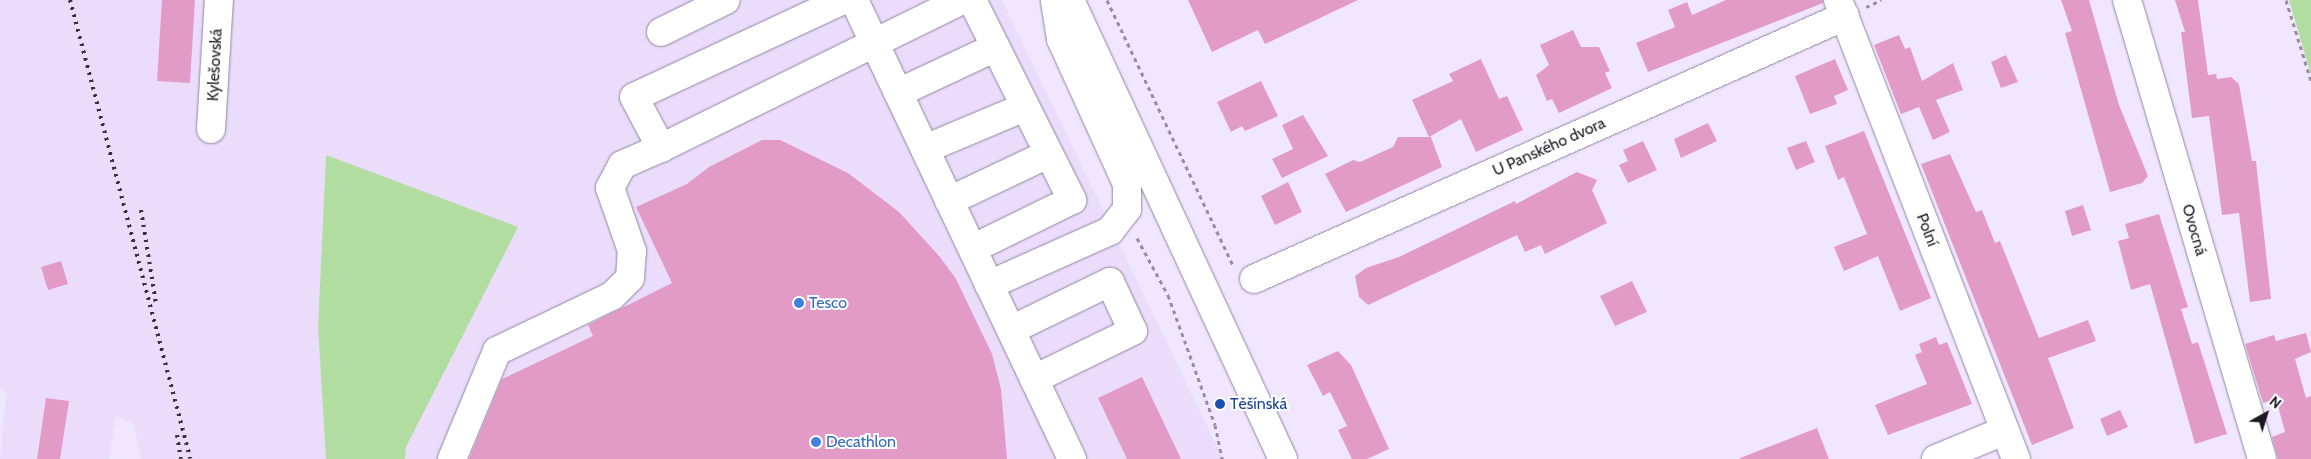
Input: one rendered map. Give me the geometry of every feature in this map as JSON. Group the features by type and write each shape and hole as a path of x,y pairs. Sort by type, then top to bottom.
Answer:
{"street":[{"name":"Kylešovská","path":"211,129 219,0"},
{"path":"661,32 726,0"},
{"path":"661,148 634,97 843,0"},
{"path":"854,0 1072,459"},
{"path":"452,459 497,351 612,296 630,278 632,251 610,188 622,165 661,148 962,0"},
{"path":"972,0 1072,200 972,249"},
{"path":"989,286 1110,231 1127,210 1127,184 1061,39 1055,0"},
{"path":"1070,0 1283,459"},
{"name":"Ovocná","path":"2127,0 2262,459"},
{"name":"U Panského dvora","path":"1244,274 1842,8"},
{"name":"Polní","path":"1842,8 2016,459"},
{"path":"898,93 996,48"},
{"path":"925,149 1025,106"},
{"path":"949,200 1048,154"},
{"path":"1011,330 1110,282 1133,331 1034,379"},
{"path":"1936,459 2004,431"}],"path":[{"path":"1107,0 1244,274"},
{"path":"2286,0 2311,81"}],"shaded area":[{"path":"0,0 1002,0 1223,459 405,459 406,447 326,156 318,327 326,459 141,459 133,424 116,416 109,459 0,459 6,393 0,387"}],"green space":[{"path":"2289,0 2311,0 2311,75"},
{"path":"326,155 518,227 406,447 405,459 326,459 318,327"}],"building":[{"path":"162,0 195,0 190,83 157,81"},
{"path":"1188,0 1358,0 1265,44 1258,30 1212,52"},
{"path":"1726,0 1823,0 1823,3 1648,72 1636,43 1675,27 1668,10 1687,2 1692,15"},
{"path":"2061,0 2089,0 2119,105 2148,176 2142,183 2110,192 2065,33 2072,31"},
{"path":"2175,0 2198,0 2208,75 2216,74 2217,79 2231,77 2239,84 2252,161 2256,161 2271,299 2250,302 2239,213 2222,215 2209,116 2192,118 2181,32 2185,32"},
{"path":"1573,30 1581,47 1599,47 1610,71 1605,73 1612,88 1559,113 1552,99 1547,101 1536,75 1549,65 1540,45"},
{"path":"1899,35 1905,49 1910,47 1922,81 1953,63 1963,90 1936,100 1950,132 1933,140 1919,107 1901,114 1874,45"},
{"path":"2006,55 2018,82 2001,88 1991,62"},
{"path":"1481,59 1499,99 1507,96 1523,130 1476,152 1461,119 1429,137 1412,100 1453,81 1449,74"},
{"path":"1835,59 1848,90 1834,96 1837,104 1810,114 1795,76"},
{"path":"1261,81 1278,116 1245,131 1242,126 1231,132 1217,102"},
{"path":"1303,115 1328,156 1282,178 1272,159 1293,149 1282,125"},
{"path":"1708,123 1717,141 1681,158 1674,139"},
{"path":"1864,131 1931,298 1900,311 1878,256 1844,271 1834,247 1867,234 1844,177 1838,180 1825,146"},
{"path":"1398,137 1431,137 1442,167 1346,212 1325,174 1353,160 1360,162 1393,147"},
{"name":"Tesco","path":"762,140 780,140 848,173 899,212 940,257 956,279 992,354 1001,389 1007,459 469,459 502,379 593,336 588,325 672,283 636,207 687,184 709,167"},
{"path":"1643,141 1657,170 1628,183 1619,165 1628,161 1623,150"},
{"path":"1806,141 1815,162 1796,170 1787,148"},
{"path":"1950,154 1976,212 1982,210 1995,243 2000,241 2039,338 2088,320 2096,341 2048,358 2074,428 2032,445 1921,164"},
{"path":"1577,172 1597,180 1592,190 1607,223 1545,254 1541,245 1525,252 1517,235 1368,305 1359,297 1355,276 1366,268 1399,257 1515,201 1516,204"},
{"path":"1288,182 1302,212 1275,225 1261,196"},
{"path":"2083,205 2091,230 2072,236 2065,211"},
{"path":"2159,214 2188,307 2181,309 2192,344 2198,342 2227,434 2195,444 2150,284 2131,290 2118,241 2129,238 2125,224"},
{"path":"61,261 68,284 48,290 41,267"},
{"path":"1632,281 1647,312 1615,326 1600,296"},
{"path":"2306,333 2311,352 2295,359 2306,398 2311,396 2311,459 2278,459 2272,437 2285,432 2276,399 2263,403 2245,344 2274,335 2276,341"},
{"path":"1936,337 1939,345 1947,342 1972,404 1888,435 1875,405 1927,384 1915,355 1922,352 1919,344"},
{"path":"1338,351 1351,365 1389,449 1367,459 1352,459 1338,430 1347,426 1330,392 1323,396 1307,365"},
{"path":"1142,377 1181,459 1127,459 1098,398"},
{"path":"46,398 69,401 60,459 37,459"},
{"path":"2120,410 2128,427 2107,436 2100,419"},
{"path":"1817,428 1829,459 1740,459 1740,458"}],"railway":[{"path":"70,0 190,459"},
{"path":"141,210 156,304"},
{"path":"177,435 181,459"}],"place":[{"name":"Tesco","path":"799,303"},
{"name":"Těšínská","path":"1220,404"},
{"name":"Decathlon","path":"816,442"}]}
